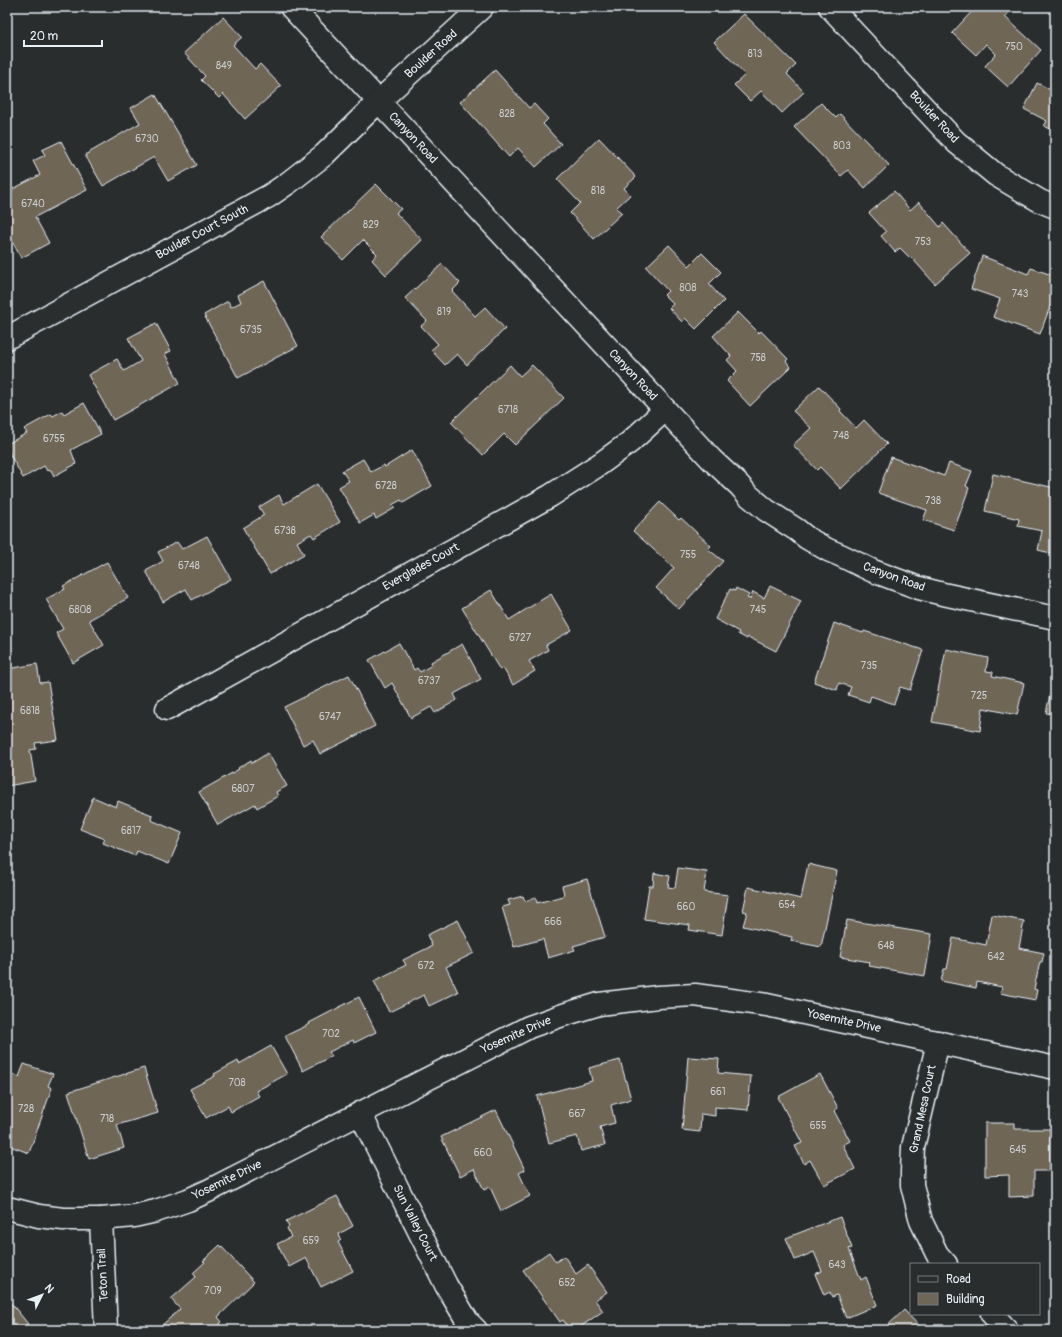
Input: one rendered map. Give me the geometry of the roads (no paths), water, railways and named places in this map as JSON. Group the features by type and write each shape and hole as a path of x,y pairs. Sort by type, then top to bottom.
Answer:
{"street":[{"name":"Canyon Road","path":"291,7 665,410 712,460 747,494 786,524 828,550 873,571 919,588 1055,618"},
{"name":"Boulder Road","path":"379,101 482,7"},
{"name":"Boulder Road","path":"830,7 956,142 996,175 1040,201 1055,207"},
{"name":"Boulder Court South","path":"7,338 269,196 324,155 379,101"},
{"name":"Everglades Court","path":"167,709 550,496 600,464 630,442 665,410"},
{"name":"Yosemite Drive","path":"7,1208 57,1218 88,1220 134,1216 156,1211 188,1200 529,1027 599,1004 658,997 695,995 742,1001 1055,1068"},
{"name":"Grand Mesa Court","path":"938,1042 914,1141 912,1185 921,1221 937,1254 945,1263"},
{"name":"Sun Valley Court","path":"360,1113 446,1285 468,1322 476,1330"},
{"name":"Teton Trail","path":"101,1219 106,1330"},
{"path":"993,1315 1007,1330"}]}
